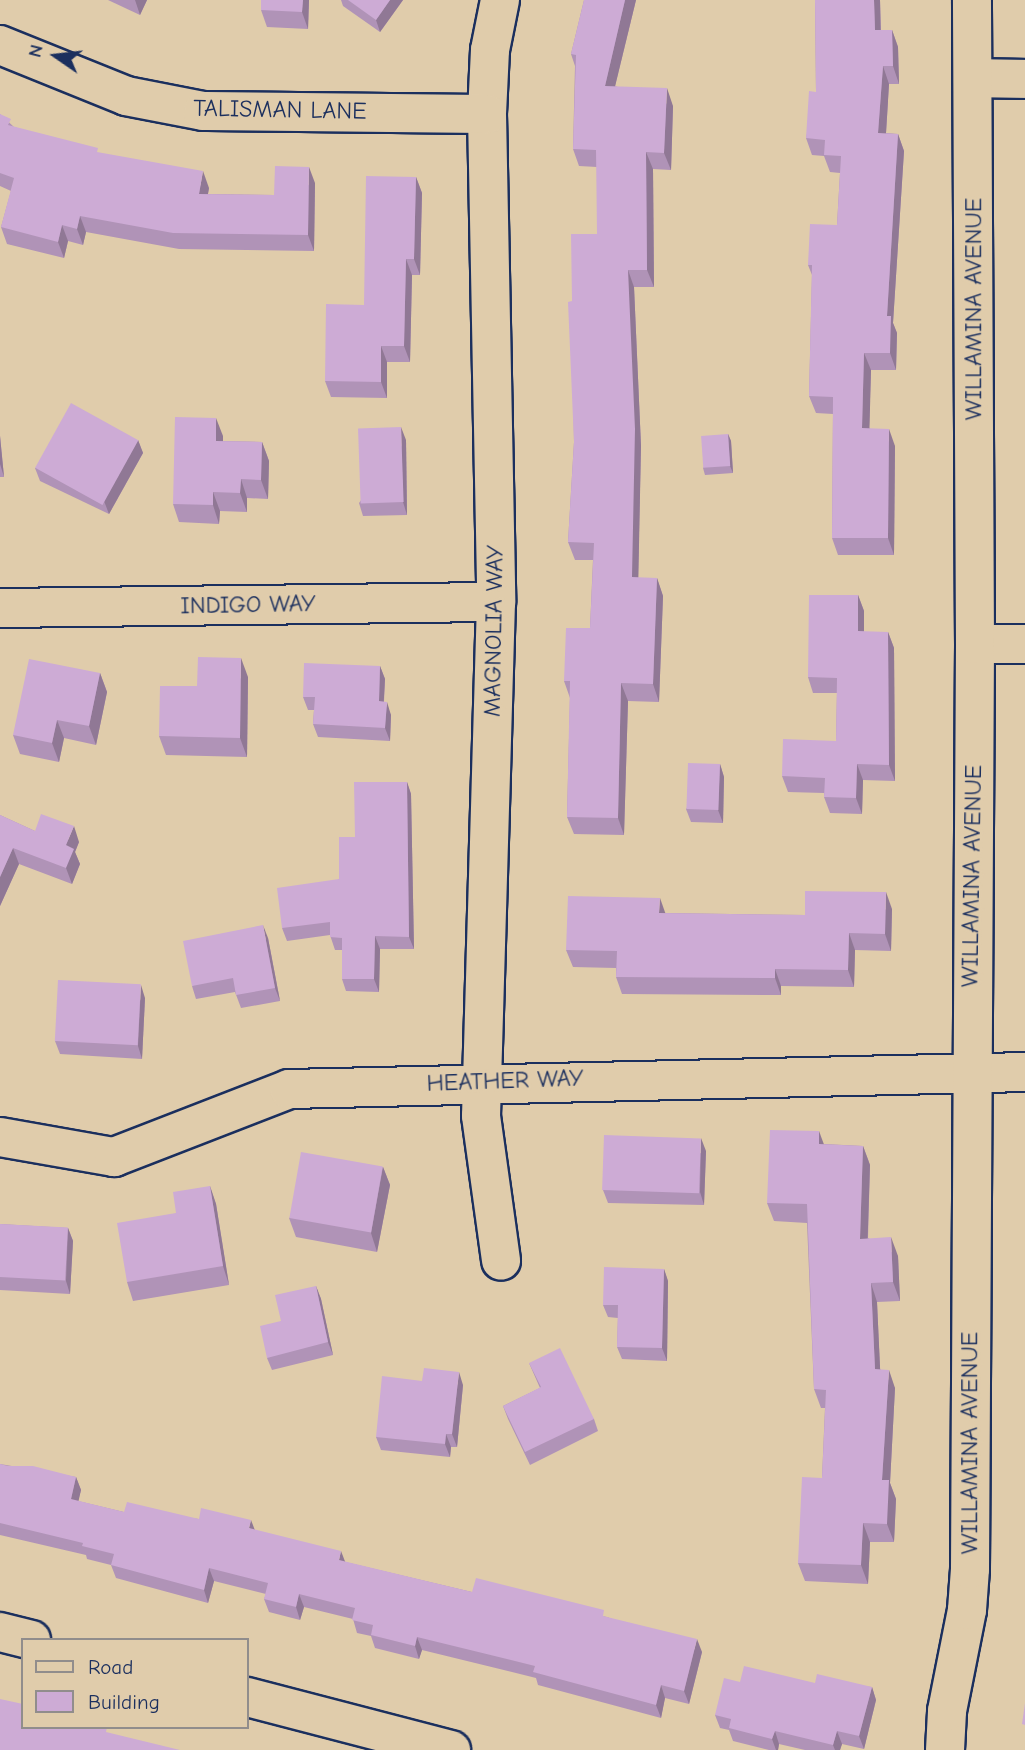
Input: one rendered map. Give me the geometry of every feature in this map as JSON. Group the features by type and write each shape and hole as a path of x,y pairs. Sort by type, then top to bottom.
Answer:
{"street":[{"name":"MAGNOLIA WAY","path":"500,0 490,50 487,114 496,602 481,1116 501,1261"},
{"name":"WILLAMINA AVENUE","path":"945,1750 947,1711 970,1569 970,1072 975,644 972,0"},
{"name":"TALISMAN LANE","path":"0,45 126,96 203,111 487,114"},
{"path":"973,78 1025,79"},
{"name":"INDIGO WAY","path":"0,608 496,602"},
{"path":"975,644 1025,644"},
{"name":"HEATHER WAY","path":"0,1137 114,1157 289,1089 484,1081 1025,1072"},
{"path":"0,1632 23,1638"},
{"path":"248,1696 390,1742 451,1750"}],"building":[{"path":"261,0 303,0 302,12 261,10"},
{"path":"348,0 390,0 376,20"},
{"path":"584,0 625,0 605,86 667,88 664,153 646,152 647,270 628,270 635,429 632,577 657,578 653,684 621,683 618,818 567,817 570,681 564,681 566,628 590,628 594,543 568,542 574,442 568,302 572,301 571,234 597,234 596,150 573,149 576,55 571,54"},
{"path":"815,0 874,0 875,30 892,30 893,66 883,66 878,133 898,134 887,316 891,316 890,353 864,353 862,428 889,429 888,538 832,538 833,397 809,396 812,265 808,265 810,224 837,225 841,156 824,155 825,140 806,138 809,91 816,92"},
{"path":"0,114 11,119 8,125 98,148 97,152 203,171 199,194 274,195 275,166 309,167 308,235 173,233 80,216 77,229 62,225 58,242 1,227 14,178 0,173"},
{"path":"366,176 416,177 414,259 406,259 404,346 381,346 381,382 325,381 326,304 364,305"},
{"path":"71,403 138,440 102,505 35,468"},
{"path":"175,417 216,418 216,441 262,442 261,480 241,479 240,493 213,492 213,505 173,504"},
{"path":"401,427 404,502 361,503 358,429"},
{"path":"728,434 730,466 703,468 701,436"},
{"path":"809,595 858,595 858,631 888,632 889,765 857,764 856,798 824,797 825,778 782,776 783,739 836,741 837,678 808,677"},
{"path":"198,657 241,658 240,738 159,736 160,686 197,686"},
{"path":"29,659 100,673 89,726 57,720 52,743 13,735"},
{"path":"304,663 380,666 379,701 387,702 385,728 313,724 315,697 303,697"},
{"path":"688,763 720,764 718,810 686,809"},
{"path":"354,782 407,782 409,937 375,936 374,979 342,979 342,938 330,937 330,922 282,928 277,888 339,879 339,837 355,837"},
{"path":"41,814 74,826 66,845 74,849 66,868 13,848 0,877 0,815 35,831"},
{"path":"805,891 886,892 885,934 849,933 848,970 775,969 775,978 616,977 617,951 566,950 568,896 660,898 659,913 805,915"},
{"path":"263,925 275,988 236,995 233,978 192,986 183,941"},
{"path":"58,980 141,984 138,1045 55,1041"},
{"path":"770,1130 819,1131 819,1144 863,1146 860,1239 891,1237 893,1282 871,1283 875,1369 889,1370 882,1480 889,1480 887,1524 863,1523 861,1565 798,1563 802,1477 822,1478 826,1390 814,1389 807,1204 767,1203"},
{"path":"604,1135 701,1138 699,1193 602,1190"},
{"path":"301,1152 383,1166 371,1232 289,1218"},
{"path":"210,1186 223,1266 127,1282 117,1223 176,1213 173,1192"},
{"path":"0,1224 68,1228 65,1280 0,1277"},
{"path":"604,1267 664,1269 662,1348 617,1347 618,1305 603,1305"},
{"path":"316,1286 328,1342 267,1358 260,1326 281,1321 275,1295"},
{"path":"560,1348 594,1419 525,1452 503,1406 541,1387 529,1363"},
{"path":"424,1368 459,1372 452,1434 446,1434 445,1444 376,1437 382,1376 422,1381"},
{"path":"0,1464 33,1466 76,1477 71,1499 124,1512 127,1502 199,1519 201,1508 251,1520 249,1528 341,1551 339,1560 472,1592 476,1578 604,1610 603,1616 697,1639 684,1691 661,1685 656,1705 533,1672 535,1666 417,1637 415,1646 371,1635 373,1625 352,1620 355,1608 299,1594 296,1607 264,1599 268,1583 209,1568 204,1590 111,1565 114,1554 82,1546 83,1543 0,1523"},
{"path":"744,1666 815,1683 817,1674 872,1687 859,1736 837,1731 833,1745 775,1731 772,1739 729,1728 731,1719 715,1715 724,1678 740,1682"},
{"path":"0,1699 21,1704 21,1729 107,1729 106,1732 180,1750 0,1750"},
{"path":"1025,1703 1025,1725 1022,1724"}]}
